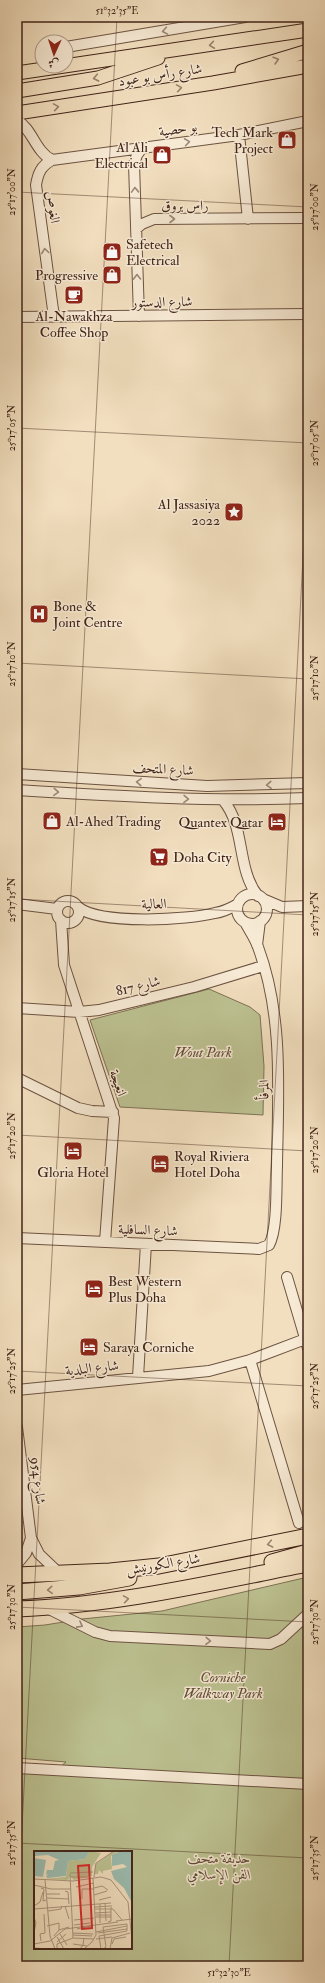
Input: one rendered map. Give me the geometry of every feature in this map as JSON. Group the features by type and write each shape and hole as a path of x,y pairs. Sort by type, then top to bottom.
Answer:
{"highway":[{"name":"شارع الكورنيش","path":"17,1575 110,1571 184,1562 308,1536"},
{"path":"245,1577 279,1560 308,1552"},
{"path":"17,1592 100,1584 142,1575 184,1562"},
{"name":"شارع الكورنيش","path":"17,1609 45,1608 126,1599 308,1564"}],"main road":[{"name":"شارع رأس بو عبود","path":"17,73 308,30"},
{"path":"17,91 115,74 186,49"},
{"path":"213,83 269,62 308,51"},
{"name":"شارع رأس بو عبود","path":"17,113 213,83 308,66"}],"street":[{"path":"74,46 224,19 245,17"},
{"path":"17,120 26,127 44,156 52,160"},
{"name":"بو حصية","path":"52,160 239,135 308,121"},
{"path":"239,135 248,219"},
{"path":"139,316 134,164 137,155 142,148"},
{"name":"الغوص","path":"52,160 41,168 36,185 54,317"},
{"name":"راس بروق","path":"136,229 142,224 154,219 308,218"},
{"name":"شارع الدستور","path":"17,317 308,314"},
{"name":"شارع المتحف","path":"17,774 207,786 308,783"},
{"name":"شارع المتحف","path":"17,790 120,797 223,800 308,798"},
{"path":"223,800 230,809 234,820 246,876 267,910 261,921"},
{"path":"234,820 243,800"},
{"path":"246,876 239,902 238,914 243,921 255,924 288,908"},
{"path":"239,902 248,895 260,897 275,905 288,908 308,906"},
{"path":"62,938 78,916 78,907 69,901 61,903 57,910 57,914 61,920 65,922 74,921"},
{"name":"العالية","path":"215,914 239,902"},
{"path":"17,904 57,910"},
{"name":"العالية","path":"78,907 93,915 123,918 154,919 215,914 243,921"},
{"name":"العالية","path":"74,921 93,915"},
{"name":"انعيجة","path":"61,920 64,965 78,1012 113,1112 114,1122 105,1242"},
{"name":"المرفأ","path":"243,921 257,945 264,966 274,1016 278,1060 276,1194 272,1237"},
{"name":"المرفأ","path":"257,945 261,921"},
{"name":"شارع 817","path":"17,1008 78,1012 100,1010 194,987 264,966"},
{"path":"17,1078 78,1108 92,1111 113,1112"},
{"name":"شارع السافلية","path":"17,1238 259,1249 266,1247 272,1237"},
{"path":"138,1377 146,1244"},
{"path":"288,1277 307,1342"},
{"name":"شارع البلدية","path":"17,1390 209,1371 307,1342"},
{"path":"250,1360 299,1523"},
{"name":"شارع 954","path":"17,1427 31,1538 39,1554 60,1574"},
{"name":"شارع 954","path":"17,1564 26,1553 31,1538"},
{"name":"شارع الكورنيش","path":"45,1608 95,1632 110,1636 270,1644 281,1639 308,1614"},
{"path":"17,1768 308,1784"}],"green space":[{"name":"Wout Park","path":"209,989 250,1007 260,1015 264,1066 263,1115 120,1107 90,1020"},
{"path":"308,1577 308,1966 17,1966 17,1764 60,1767 66,1762 17,1758 17,1627 45,1625 82,1619 162,1611"}],"place":[{"name":"Tech Mark Project","path":"287,140"},
{"name":"Al Ali Electrical","path":"162,155"},
{"name":"Safetech Electrical","path":"112,252"},
{"name":"Progressive","path":"112,275"},
{"name":"Al-Nawakhza Coffee Shop","path":"74,295"},
{"name":"Al Jassasiya 2022","path":"234,512"},
{"name":"Bone & Joint Centre","path":"39,614"},
{"name":"Al-Ahed Trading","path":"52,821"},
{"name":"Quantex Qatar","path":"277,822"},
{"name":"Doha City","path":"159,857"},
{"name":"Gloria Hotel","path":"73,1151"},
{"name":"Royal Riviera Hotel Doha","path":"160,1164"},
{"name":"Best Western Plus Doha","path":"94,1289"},
{"name":"Saraya Corniche","path":"89,1347"}],"park label":[{"name":"Corniche Walkway Park","path":"223,1686"},
{"name":"حديقة متحف الفن الإسلامي","path":"219,1866"}]}
